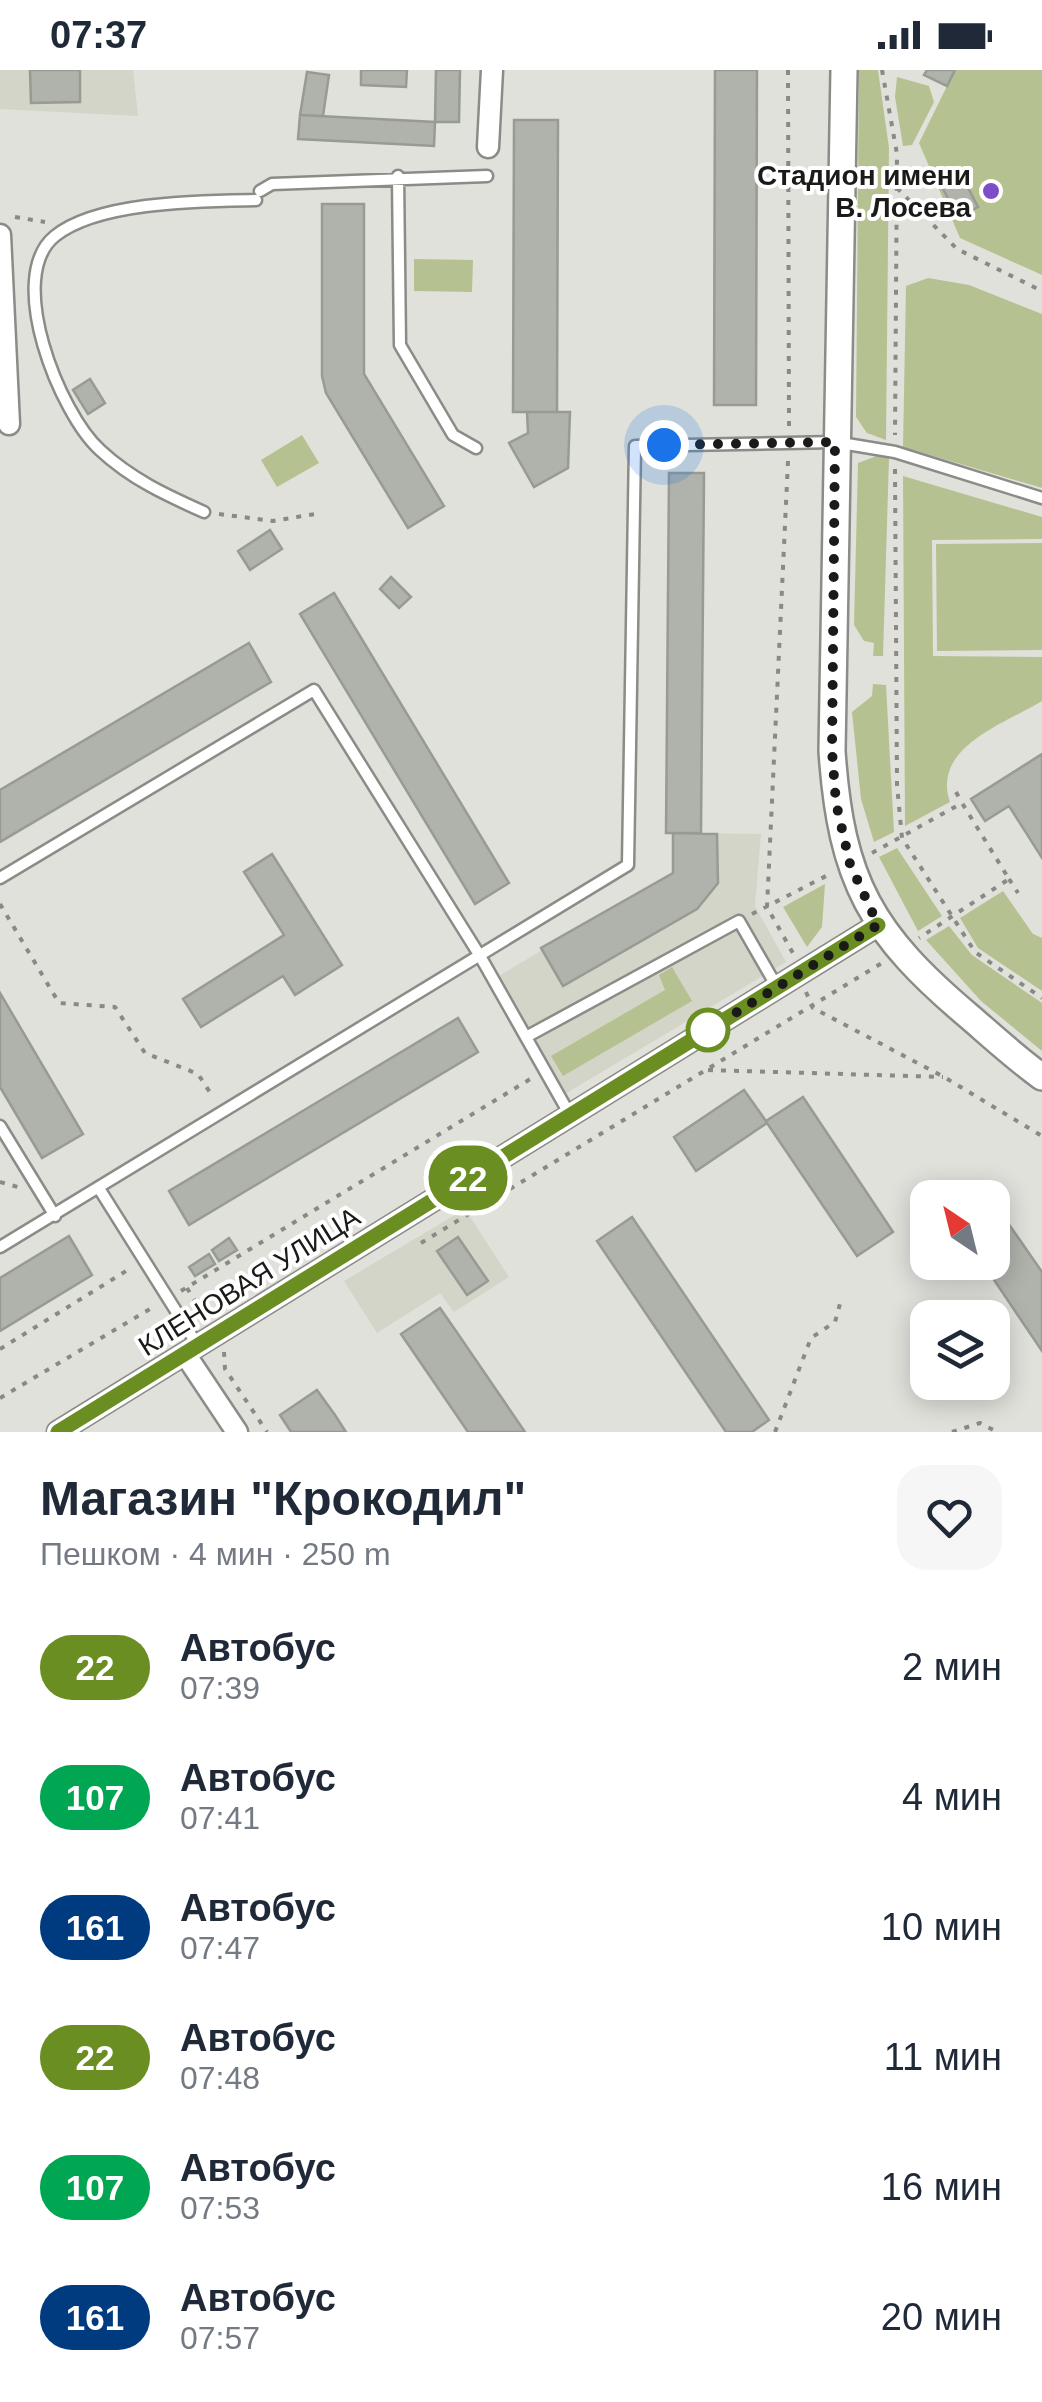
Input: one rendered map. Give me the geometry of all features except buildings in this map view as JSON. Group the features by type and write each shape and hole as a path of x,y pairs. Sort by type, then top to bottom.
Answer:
{"street":[{"path":"488,146 492,70"},
{"path":"844,70 835,442 832,751 836,803 850,864 878,925 934,987 1042,1076"},
{"path":"0,236 9,424"},
{"name":"КЛЕНОВАЯ УЛИЦА","path":"58,1432 878,925"},
{"path":"199,1345 237,1432"}],"lane":[{"path":"398,176 400,345 453,435 476,448"},
{"path":"204,512 144,485 98,448 76,421 52,371 38,322 35,282 41,251 70,226 184,202 258,195 272,184 398,176 487,176"},
{"path":"0,1247 100,1190 628,865 634,446 835,442 895,452 1042,498"},
{"path":"0,878 314,690 480,956 570,1116"},
{"path":"526,1038 739,921 777,987"},
{"path":"0,1126 55,1216"},
{"path":"100,1190 199,1345"}],"path":[{"path":"882,70 897,154 896,785 902,838 975,952 1042,998"},
{"path":"896,188 957,249 1042,291"},
{"path":"0,215 70,226"},
{"path":"204,512 273,521 316,514"},
{"path":"956,792 962,803"},
{"path":"739,921 902,838"},
{"path":"1009,879 1018,894"},
{"path":"0,904 60,1003 116,1008 145,1053 198,1074 224,1114"},
{"path":"0,1398 544,1070"},
{"path":"708,1070 944,1077"},
{"path":"421,1243 460,1218"},
{"path":"0,1350 144,1261"},
{"path":"187,1288 199,1345 224,1348 225,1368 267,1432"},
{"path":"775,1432 811,1338 835,1322 841,1300"},
{"path":"952,1432 980,1423 997,1432"}],"shaded area":[{"path":"0,70 133,70 138,116 0,109"},
{"path":"673,833 761,834 755,906 786,962 565,1094 497,977 673,873"},
{"path":"465,1209 509,1277 454,1312 440,1293 377,1333 344,1281"}],"green space":[{"path":"859,70 878,70 889,148 886,440 867,433 856,417"},
{"name":"Стадион имени В. Лосева","path":"927,70 1042,70 1042,275 960,238 919,143 947,86 924,75"},
{"path":"897,77 929,86 934,102 912,145 903,146 895,97"},
{"path":"414,259 473,260 472,292 414,291"},
{"path":"928,278 969,285 1042,314 1042,488 903,447 906,286"},
{"path":"302,435 319,463 277,487 261,460"},
{"path":"882,454 889,458 883,656 873,656 874,643 864,641 854,625 858,463"},
{"path":"903,476 1042,517 1042,539 932,540 933,656 1042,657 1042,701 991,729 961,752 947,783 950,802 905,826"},
{"path":"1042,543 1042,650 937,651 936,544"},
{"path":"873,684 886,685 894,832 874,842 861,799 852,712 872,696"},
{"path":"897,848 942,916 918,931 879,857"},
{"path":"825,884 822,927 807,947 783,907"},
{"path":"1003,891 1033,934 1042,938 1042,991 978,948 960,918"},
{"path":"949,926 972,955 1042,1003 1042,1051 981,1001 926,940"},
{"path":"672,967 692,1001 563,1076 551,1056 665,990 659,975"}],"bus line":[{"name":"22","path":"58,1432 878,925"}],"place":[{"name":"Стадион имени В. Лосева","path":"991,191"}],"route":[{"path":"664,445 835,442 832,751 836,803 850,864 878,925 708,1030"}]}
